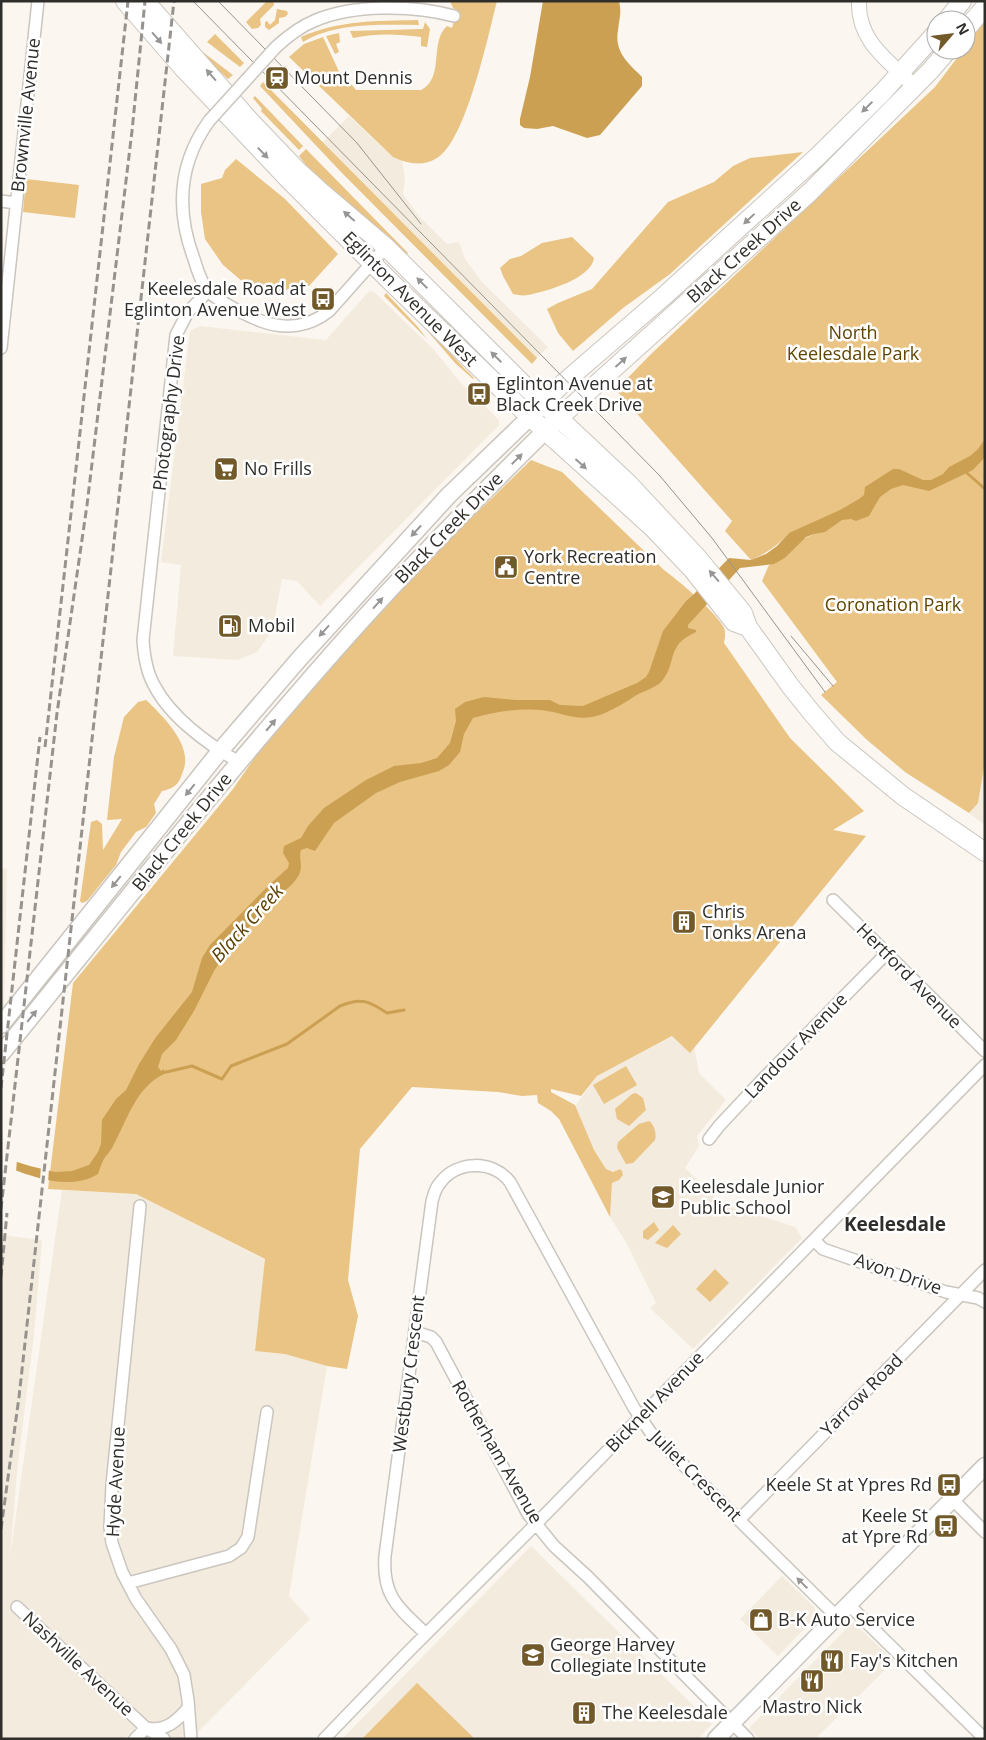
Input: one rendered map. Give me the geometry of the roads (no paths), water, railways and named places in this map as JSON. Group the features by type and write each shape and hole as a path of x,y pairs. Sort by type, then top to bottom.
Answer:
{"main road":[{"name":"Eglinton Avenue West","path":"124,1 233,122 372,263 545,431 695,564"},
{"name":"Eglinton Avenue West","path":"145,1 252,123 298,171 386,248 543,403 628,483 726,599 744,612 748,626 792,687 837,742 903,796 985,852"},
{"path":"976,17 985,7"},
{"name":"Black Creek Drive","path":"1,1025 220,751 348,603 450,495 543,403 745,223 817,156 901,72 926,44"},
{"name":"Black Creek Drive","path":"1,1054 239,762 416,560 545,431 810,192 939,60"},
{"path":"716,1739 985,1466"}],"street":[{"name":"Brownville Avenue","path":"1,348 38,1"},
{"path":"859,1 860,18 867,37 875,48 914,86"},
{"path":"386,248 329,310 307,324 288,327 270,324 239,313 208,291 188,243 182,197 183,182 192,148 209,121 276,47 294,31 331,14 367,9 441,12 454,16"},
{"path":"1,201 16,203"},
{"name":"Photography Drive","path":"208,291 188,312 176,335 143,640 145,660 150,677 165,704 198,734 220,751 239,762"},
{"name":"Hertford Avenue","path":"833,900 985,1051"},
{"name":"Landour Avenue","path":"708,1139 758,1084 886,954"},
{"name":"Bicknell Avenue","path":"324,1739 985,1065"},
{"name":"Westbury Crescent","path":"426,1634 391,1596 384,1568 430,1214 439,1183 460,1168 483,1165 502,1174 510,1182"},
{"name":"Juliet Crescent","path":"510,1182 640,1417 651,1433 836,1617"},
{"name":"Hyde Avenue","path":"140,1206 112,1485 110,1527 112,1543 136,1600 163,1637 179,1664 187,1687 191,1739"},
{"name":"Avon Drive","path":"814,1240 823,1248 946,1292 978,1298 985,1302"},
{"name":"Yarrow Road","path":"739,1520 985,1270"},
{"name":"Rotherham Avenue","path":"415,1332 428,1336 436,1342 528,1514 554,1546 748,1739"},
{"path":"128,1583 214,1561 229,1556 242,1548 248,1537 266,1412"},
{"path":"952,1499 985,1532"},
{"path":"849,1605 985,1739"},
{"name":"Nashville Avenue","path":"17,1607 146,1728 164,1739"},
{"path":"135,1739 146,1728 158,1729 168,1726 188,1708"}],"water":[{"path":"543,1 619,2 618,45 623,56 642,77 642,86 600,135 587,138 553,126 537,129 524,128 520,125"},
{"name":"Black Creek","path":"985,439 985,457 973,470 929,491 903,485 891,489 880,497 869,516 856,521 851,519 842,520 825,532 806,537 785,558 774,564 740,568 688,625 688,628 696,630 696,632 686,637 676,648 667,674 653,688 638,694 605,713 588,718 573,717 550,711 524,710 507,711 473,718 464,734 460,752 449,765 439,771 400,782 376,793 334,823 315,851 307,848 301,850 301,871 297,878 229,948 214,971 194,1011 176,1040 162,1054 158,1067 161,1071 164,1069 164,1074 154,1080 139,1096 112,1148 103,1161 98,1174 74,1182 62,1182 25,1174 1,1165 1,1157 55,1172 72,1171 89,1165 101,1144 102,1120 116,1099 126,1090 156,1037 192,992 202,958 210,945 288,868 289,863 283,853 284,846 301,838 308,826 324,808 366,780 394,766 421,763 437,758 450,743 456,721 455,709 465,702 484,697 515,700 550,700 560,705 583,706 637,683 646,677 649,672 663,631 686,601 729,558 751,560 766,554 777,546 789,533 840,510 859,499 864,495 865,487 893,469 899,469 923,480 931,480 943,474 949,467 970,456"}],"waterway":[{"path":"967,473 985,489"},
{"path":"162,1073 192,1066 222,1079 231,1066 287,1044 347,1003 359,1001 370,1003 387,1013 404,1010"}],"tram line":[{"path":"218,1 357,143 421,224"},
{"path":"194,2 660,476 712,538 825,692"},
{"path":"791,636 833,686"}],"railway":[{"path":"45,747 128,1"},
{"path":"1,1209 57,713 87,505 132,131 145,1"},
{"path":"1,1529 19,1397 174,1"},
{"path":"1,1088 40,737"},
{"path":"1,1277 7,1213"}],"place":[{"name":"Mount Dennis","path":"277,78"},
{"name":"Keelesdale Road at Eglinton Avenue West","path":"323,299"},
{"name":"Eglinton Avenue at Black Creek Drive","path":"479,394"},
{"name":"No Frills","path":"226,469"},
{"name":"York Recreation Centre","path":"506,567"},
{"name":"Mobil","path":"230,626"},
{"name":"Chris Tonks Arena","path":"684,922"},
{"name":"Keelesdale Junior Public School","path":"663,1197"},
{"name":"Keele St at Ypres Rd","path":"949,1485"},
{"name":"Keele St at Ypre Rd","path":"946,1526"},
{"name":"B-K Auto Service","path":"761,1620"},
{"name":"George Harvey Collegiate Institute","path":"533,1655"},
{"name":"Fay's Kitchen","path":"832,1661"},
{"name":"Mastro Nick","path":"812,1681"},
{"name":"The Keelesdale","path":"584,1713"}],"district":[{"name":"Keelesdale","path":"895,1224"}],"park label":[{"name":"North Keelesdale Park","path":"853,343"},
{"name":"Coronation Park","path":"893,605"}]}
